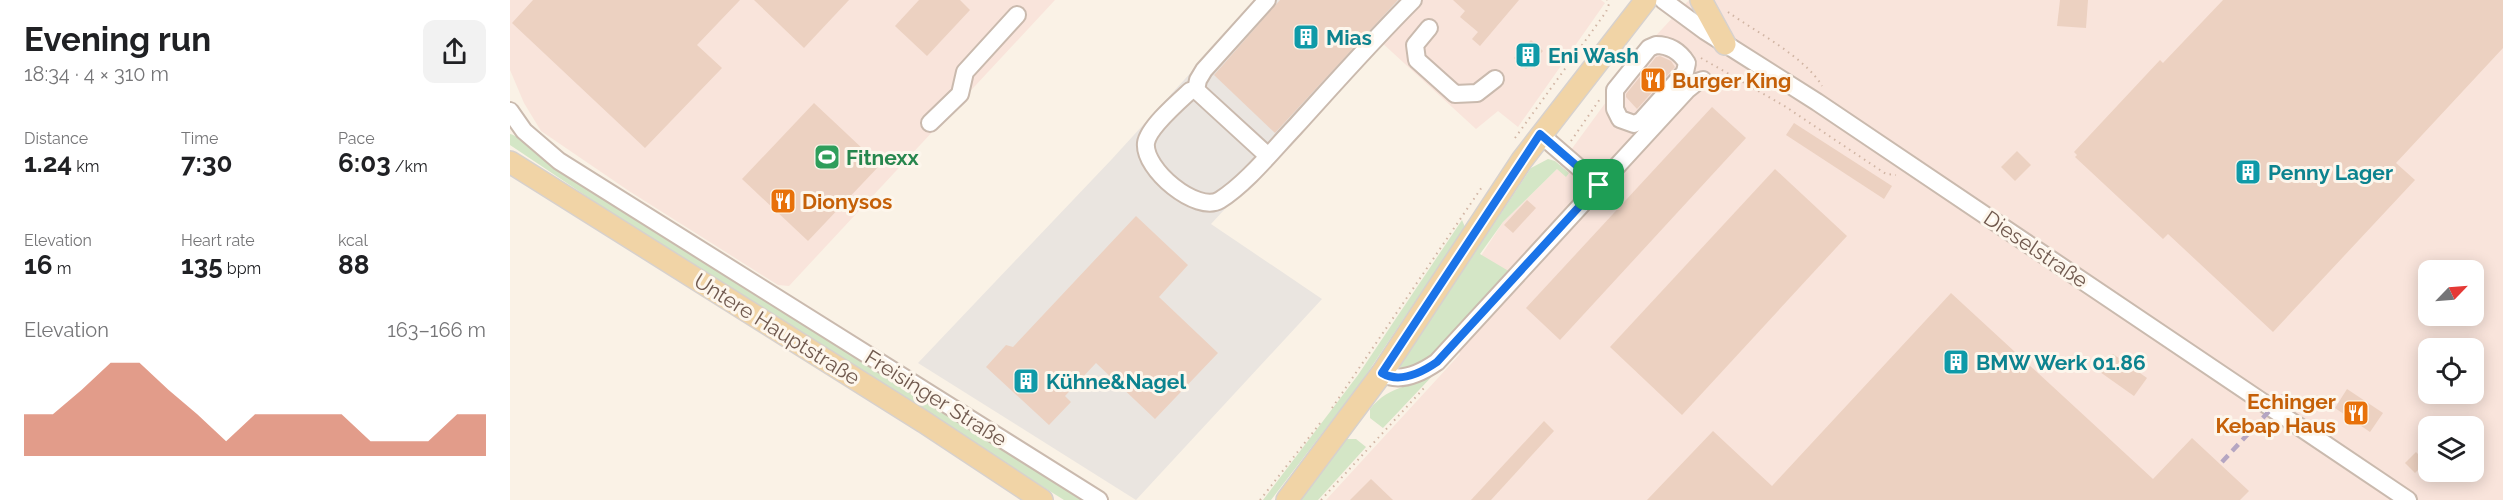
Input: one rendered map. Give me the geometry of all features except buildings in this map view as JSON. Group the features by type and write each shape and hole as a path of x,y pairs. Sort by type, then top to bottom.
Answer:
{"main road":[{"path":"1287,500 1382,373 1540,134 1646,0"},
{"path":"1701,0 1725,44"},
{"name":"Untere Hauptstraße","path":"510,162 905,410 1042,500"}],"street":[{"path":"1196,90 1204,70 1267,0"},
{"path":"1196,90 1190,91 1152,130 1146,143 1150,160 1158,173 1201,203 1218,202 1268,156 1413,0"},
{"name":"Dieselstraße","path":"1663,0 1725,44 1817,102 2408,500"},
{"path":"930,123 960,94 965,72 1017,15"},
{"path":"1429,28 1415,45 1417,60 1455,94 1477,93 1495,79"},
{"path":"1665,45 1682,55 1687,63 1685,72 1641,121 1634,124 1620,119 1616,109 1615,90 1649,48 1665,45"},
{"path":"1382,373 1390,378 1411,376 1437,362 1687,90 1702,80"},
{"path":"1196,90 1268,156"},
{"name":"Freisinger Straße","path":"510,111 524,131 559,161 1099,500"},
{"path":"1540,134 1599,185"}],"path":[{"path":"1515,138 1606,12 1609,4 1607,0"},
{"path":"1721,7 1816,75 1825,92"},
{"path":"1697,55 1786,107 1886,174 1900,175 1909,164"},
{"path":"1331,409 1484,184"},
{"path":"1321,500 1430,383"},
{"path":"1260,500 1326,417"}],"shaded area":[{"path":"510,0 1055,0 789,286 778,285 629,191 541,131 524,103 510,70"},
{"path":"1257,0 1419,0 1211,224 1322,299 1136,500 918,363 1112,159"},
{"path":"1419,0 1601,0 1605,3 1518,127 1498,111 1476,129 1380,41"},
{"path":"1689,0 2503,0 2503,500 1326,500 1460,354 1443,314 1503,222 1557,169 1650,42"}],"green space":[{"path":"510,134 553,166 1085,500 1064,500 631,226 510,145"},
{"path":"1548,159 1555,161 1569,173 1566,177 1557,169 1503,222 1480,254 1512,273 1429,358 1416,366 1401,368 1400,366 1531,168"},
{"path":"1462,220 1465,227 1360,384 1271,500 1263,500 1358,375"},
{"path":"1438,370 1383,428 1370,418 1370,409 1386,395"},
{"path":"1346,439 1356,439 1366,447 1318,500 1299,500"}],"railway":[{"path":"2222,462 2284,395"}],"place":[{"name":"Mias","path":"1306,37"},
{"name":"Eni Wash","path":"1528,55"},
{"name":"Burger King","path":"1653,80"},
{"name":"Fitnexx","path":"827,157"},
{"name":"Penny Lager","path":"2248,172"},
{"name":"Dionysos","path":"783,201"},
{"name":"BMW Werk 01.86","path":"1956,362"},
{"name":"Kühne&Nagel","path":"1026,381"},
{"name":"Echinger Kebap Haus","path":"2356,413"}],"route":[{"path":"1540,134 1599,185 1437,362 1425,371 1411,376 1390,378 1382,373 1540,134"}]}
